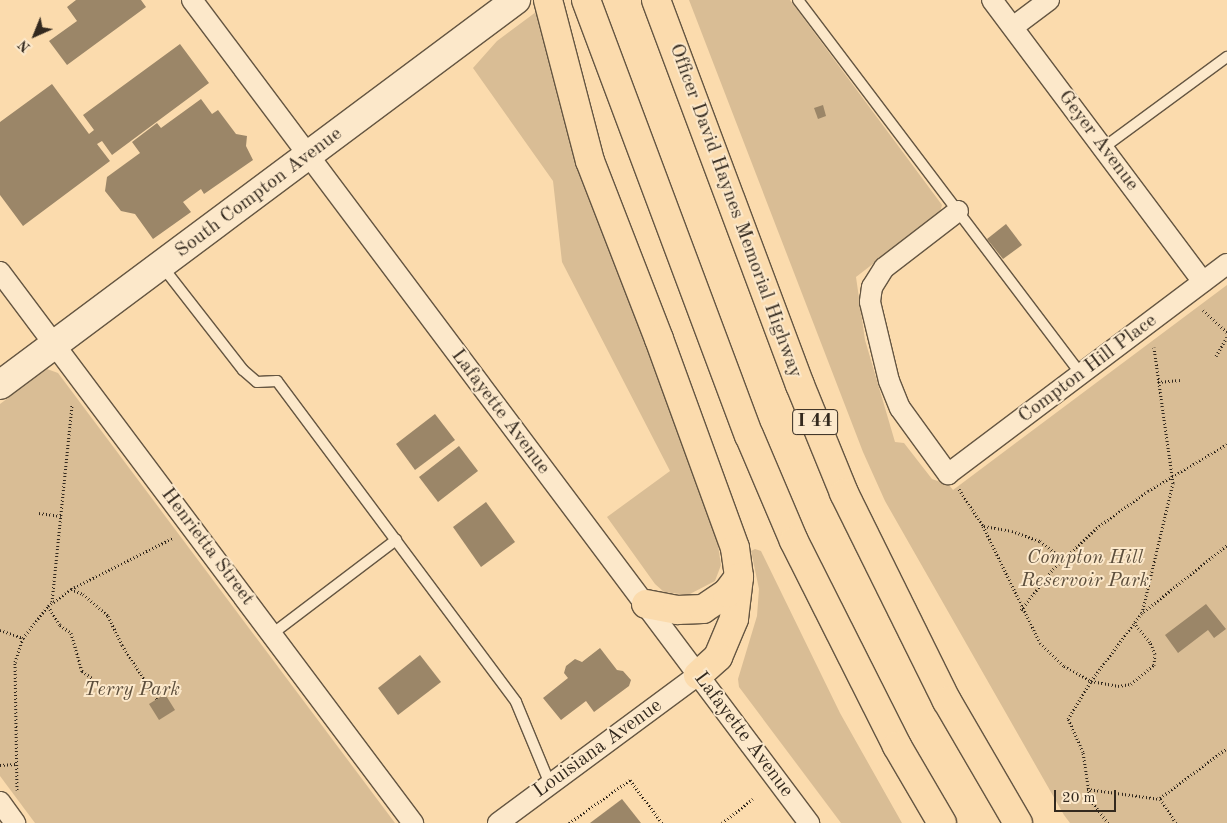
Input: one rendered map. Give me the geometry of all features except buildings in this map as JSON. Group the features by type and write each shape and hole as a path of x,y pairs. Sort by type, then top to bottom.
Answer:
{"highway":[{"path":"548,0 590,161 725,515 740,577 738,602 729,637 718,658 698,675"},
{"path":"586,0 749,435 794,541 892,737 942,823"},
{"name":"Officer David Haynes Memorial Highway","path":"656,0 800,385 844,493 947,701 1018,823"},
{"path":"646,604 677,610 703,608 727,593 740,577"}],"main road":[{"name":"South Compton Avenue","path":"0,384 508,7"}],"street":[{"name":"Lafayette Avenue","path":"192,0 809,823"},
{"name":"Geyer Avenue","path":"992,0 1203,282"},
{"path":"1013,27 1049,0"},
{"path":"948,474 900,408 888,381 870,302 872,287 884,268 958,211"},
{"name":"Compton Hill Place","path":"948,474 1227,264"},
{"name":"Henrietta Street","path":"0,272 413,823"},
{"name":"Louisiana Avenue","path":"498,823 698,675"},
{"path":"0,802 15,823"}],"lane":[{"path":"798,0 1081,374"},
{"path":"1103,148 1227,57"},
{"path":"162,265 243,370 257,382 277,381 396,540 516,702 550,784"},
{"path":"272,634 396,540"}],"path":[{"path":"1203,310 1227,332"},
{"path":"1216,356 1227,337"},
{"path":"1142,614 1172,490 1172,477 1154,347"},
{"path":"1158,382 1180,380"},
{"path":"52,603 72,404"},
{"path":"1021,610 1063,559 1112,516 1227,444"},
{"path":"948,474 983,526 1031,628 1053,657 1091,681 1118,686 1130,684 1154,665 1155,654 1150,642 1134,623"},
{"path":"39,513 61,516"},
{"path":"983,526 1033,539 1063,559"},
{"path":"17,790 15,662 23,638 48,606 71,589 173,538"},
{"path":"1108,823 1090,799 1083,752 1068,719 1091,681 1142,614 1227,545"},
{"path":"71,589 83,594 108,616 122,645 157,699"},
{"path":"48,606 60,625 71,633 82,671 92,678"},
{"path":"0,630 23,638"},
{"path":"1087,789 1160,799 1227,748"},
{"path":"0,764 16,764"},
{"path":"569,823 630,780 662,823"},
{"path":"722,823 753,799"},
{"path":"1160,799 1176,823"}],"green space":[{"name":"Compton Hill Reservoir Park","path":"689,0 790,0 942,205 940,212 856,277 865,340 895,442 904,443 932,479 949,485 953,490 1227,285 1227,823 1070,823 1064,815 885,501 863,452"},
{"path":"540,9 718,545 721,565 715,581 688,595 664,592 655,584 607,517 670,471 562,262 553,181 473,68 497,41"},
{"name":"Terry Park","path":"47,369 58,373 395,823 35,823 0,776 0,404"},
{"path":"755,549 761,551 840,713 902,823 841,823 739,687 738,679 757,616 759,589 751,551"}]}
